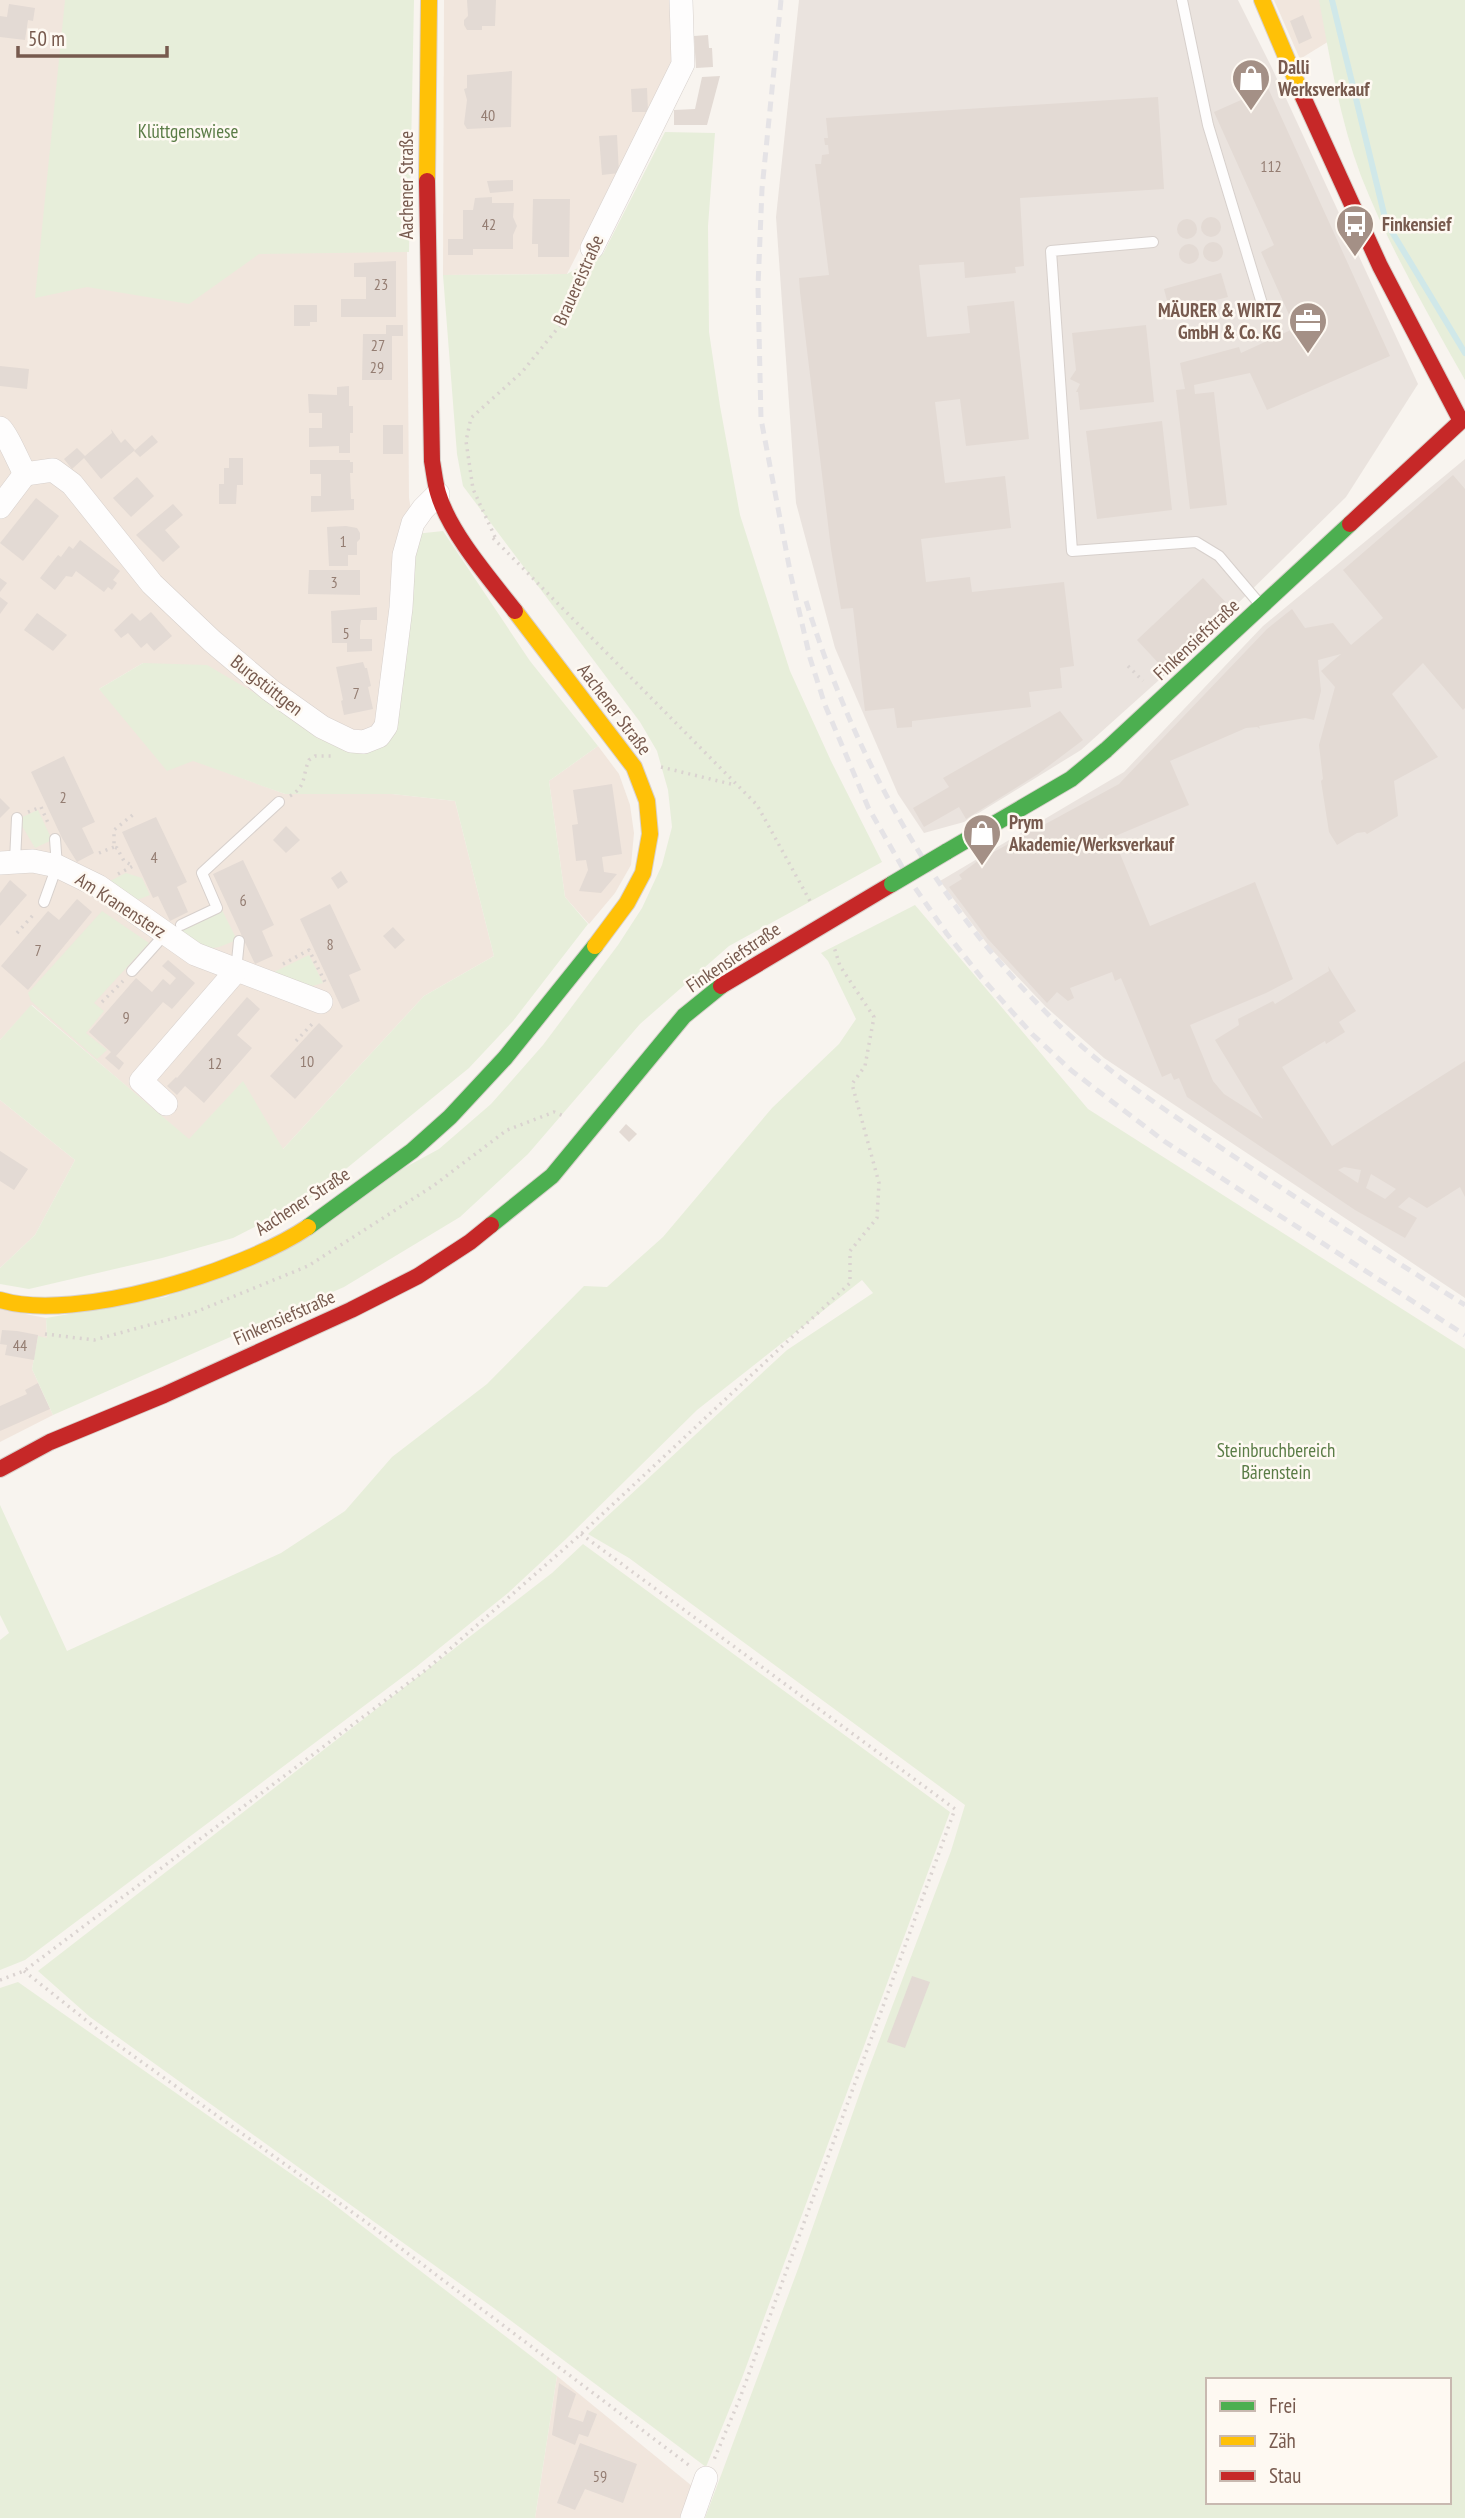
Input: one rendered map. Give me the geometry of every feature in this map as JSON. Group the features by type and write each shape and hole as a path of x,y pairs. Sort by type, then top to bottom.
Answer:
{"main road":[{"name":"Aachener Straße","path":"0,1300 41,1307 103,1299 177,1282 239,1263 281,1244 319,1219 428,1138 489,1080 629,900 647,862 652,818 634,767 473,556 438,494 432,461 429,323 429,0"},
{"path":"1262,0 1372,252 1427,362 1463,424"},
{"name":"Finkensiefstraße","path":"0,1469 50,1443 164,1395 351,1310 418,1276 470,1242 552,1176 684,1016 728,981 1071,779 1463,424"}],"street":[{"name":"Brauereistraße","path":"592,248 683,64 681,0"},
{"path":"0,428 4,430 12,452 25,474 0,507"},
{"name":"Burgstüttgen","path":"25,474 53,470 72,484 152,584 212,641 270,690 322,727 351,741 364,742 379,736 386,726 401,608 404,555 413,523 438,494"},
{"name":"Am Kranensterz","path":"7,862 33,861 57,866 174,929 195,954 236,971 323,991"},
{"path":"166,1104 141,1081 236,971"},
{"path":"692,2518 706,2478"}],"lane":[{"path":"1182,0 1208,125 1263,307"},
{"path":"1153,242 1051,251 1072,551 1196,542 1219,556 1262,607"},
{"path":"132,971 174,929 216,908 202,873 279,802"},
{"path":"7,862 17,818"},
{"path":"44,902 57,866 55,839"},
{"path":"236,971 239,941"}],"path":[{"name":"Brauereistraße","path":"496,539 473,489 466,441 471,418 522,372 562,323 592,248"},
{"path":"0,1979 24,1970 427,1669 581,1534 850,1283 850,1251 877,1218 879,1183 852,1084 865,1066 874,1017 840,966 825,923 757,805 496,539 484,533"},
{"path":"1129,666 1147,685"},
{"path":"291,796 300,791 309,760 315,756 330,756"},
{"path":"660,767 737,786"},
{"path":"17,818 41,807 50,826"},
{"path":"114,847 116,826 135,813"},
{"path":"99,853 114,847"},
{"path":"111,877 133,866 124,861 114,847"},
{"path":"17,933 44,902"},
{"path":"275,968 309,950 323,991"},
{"path":"102,1002 132,971"},
{"path":"433,1186 507,1130 554,1112 575,1121"},
{"path":"43,1334 94,1340 120,1333"},
{"path":"24,1970 111,2040 366,2222 706,2478 740,2398 955,1809 581,1534"}],"shaded area":[{"path":"0,0 98,0 269,248 407,247 409,498 415,534 396,729 347,748 317,738 272,703 143,663 99,689 193,760 285,794 392,794 455,801 494,956 424,996 283,1149 189,1140 32,1005 0,1040"},
{"path":"444,0 672,0 674,64 567,274 443,275"},
{"path":"799,0 1238,0 1418,384 1346,497 1168,672 1081,750 964,822 924,833 898,794 835,648 796,503 776,217"},
{"path":"1274,0 1325,0 1334,38 1300,59"},
{"path":"1465,459 1465,1298 1104,1058 1046,1007 991,949 940,881 1124,772 1263,626"},
{"path":"598,746 619,774 630,805 634,833 631,865 615,893 589,924 565,897 549,781"},
{"path":"0,1100 75,1160 35,1235 0,1268"},
{"path":"0,1309 46,1318 47,1338 38,1337 32,1369 53,1415 0,1442"},
{"path":"557,2376 692,2486 681,2518 535,2518"}],"green space":[{"name":"Klüttgenswiese","path":"65,0 414,0 409,252 259,254 189,304 87,287 35,298"},
{"path":"1319,0 1465,0 1465,380 1396,254 1361,176 1341,111"},
{"path":"665,132 715,133 708,226 709,332 740,515 790,671 831,761 882,862 729,946 640,1024 528,1154 460,1217 344,1287 53,1415 32,1369 38,1336 47,1338 46,1318 166,1297 439,1149 491,1104 543,1045 618,945 642,908 662,865 672,827 668,790 657,751 640,722 463,486 457,454 443,275 567,274 603,254"},
{"path":"443,531 530,661 598,746 549,781 565,897 588,924 513,1021 469,1068 308,1200 233,1238 162,1258 29,1289 0,1284 0,1268 35,1235 75,1160 0,1100 0,1040 31,1005 189,1139 243,1081 283,1149 424,996 494,956 455,801 392,794 285,794 193,761 167,771 99,689 143,663 207,665 272,703 317,738 348,748 385,744 415,534"},
{"path":"38,810 52,840 35,848 18,819"},
{"path":"126,873 142,878 150,895 132,902 106,883"},
{"name":"Steinbruchbereich Bärenstein","path":"915,905 1088,1109 1465,1349 1465,2518 705,2518 951,1851 965,1805 629,1558 588,1534 787,1350 873,1293 862,1280 697,1410 508,1593 416,1667 25,1960 0,1970 0,1640 9,1633 0,1615 0,1505 67,1651 281,1553 345,1511 392,1457 487,1384 584,1286 607,1287 663,1237 772,1108 839,1044 856,1019 828,961 821,953"},
{"path":"222,910 237,940 202,950 176,932"},
{"path":"102,911 149,943 94,1003 104,1011 86,1033 107,1050 97,1059 31,1001 28,993"},
{"path":"309,955 323,983 305,988 268,975"},
{"path":"583,1544 950,1812 742,2378 706,2467 502,2314 90,2017 38,1971 552,1573"},
{"path":"18,1982 327,2199 557,2376 535,2518 0,2518 0,1988"}],"building":[{"path":"467,0 496,0 495,26 482,26 482,30 467,30 464,20 468,16"},
{"path":"9,4 35,8 33,21 28,20 25,40 0,37 0,16 7,17"},
{"path":"1303,15 1312,38 1299,44 1290,21"},
{"path":"708,35 713,67 696,68 694,36"},
{"path":"512,71 511,127 467,129 464,124 467,100 464,89 467,88 467,75"},
{"path":"720,76 707,125 674,125 674,110 695,109 702,77"},
{"path":"647,88 648,112 632,112 631,89"},
{"path":"1268,88 1390,356 1267,410 1250,373 1194,385 1195,394 1214,392 1227,505 1190,509 1176,390 1185,389 1180,363 1239,347 1241,353 1295,328 1261,252 1274,245 1214,112"},
{"path":"1158,97 1164,189 1020,198 1024,266 1015,267 1016,273 965,278 964,262 919,265 927,337 970,333 967,306 1014,301 1029,439 966,446 960,399 935,402 945,483 1005,476 1011,528 921,539 926,582 970,577 972,592 1064,582 1074,666 1060,668 1062,688 1029,692 1031,707 912,721 912,727 897,728 894,708 865,711 853,608 841,609 831,549 800,292 799,278 829,275 815,164 821,164 822,155 829,154 824,138 828,138 826,118"},
{"path":"617,135 619,173 602,175 599,136"},
{"path":"513,180 513,191 490,193 487,181"},
{"path":"492,197 492,203 514,203 513,217 517,226 513,235 513,249 473,249 473,255 448,255 448,239 463,239 463,210 473,210 475,198"},
{"path":"533,199 570,199 569,257 538,257 538,244 532,244"},
{"path":"1207,217 1215,217 1221,227 1215,237 1207,237 1201,231 1201,223"},
{"path":"1183,219 1191,219 1197,229 1191,239 1183,239 1177,233 1177,225"},
{"path":"1213,242 1220,245 1223,252 1220,259 1213,262 1206,259 1203,252 1206,245"},
{"path":"1189,244 1196,247 1199,254 1196,261 1189,264 1182,261 1179,254 1182,247"},
{"path":"396,261 396,317 341,317 341,299 366,299 366,277 354,277 354,263"},
{"path":"1221,273 1228,297 1170,312 1164,289"},
{"path":"294,305 317,305 317,322 310,322 310,326 294,326"},
{"path":"386,325 403,325 403,336 392,336 392,380 362,380 363,334 386,334"},
{"path":"1146,325 1154,402 1080,410 1076,392 1080,384 1070,379 1076,370 1072,333"},
{"path":"0,366 29,369 27,389 0,386"},
{"path":"349,386 349,406 353,406 350,453 339,453 339,446 309,447 309,428 322,428 322,413 309,413 308,394 337,395 337,387"},
{"path":"1162,421 1172,510 1097,519 1086,431"},
{"path":"383,425 403,425 403,454 383,454"},
{"path":"111,429 121,443 125,439 135,450 101,479 84,458 72,469 64,459 77,448 85,456 112,433"},
{"path":"152,435 158,442 140,457 134,451"},
{"path":"229,458 243,458 243,485 237,485 236,504 219,504 219,484 224,484 224,468 229,468"},
{"path":"310,460 353,462 353,473 350,473 354,510 311,512 311,496 321,496 321,474 310,474"},
{"path":"1453,475 1465,489 1465,708 1463,710 1423,663 1392,694 1438,757 1394,781 1398,816 1367,834 1357,833 1337,845 1329,832 1321,781 1323,779 1319,745 1335,687 1321,671 1341,654 1318,660 1321,691 1314,720 1305,718 1259,726 1260,729 1246,728 1170,761 1189,805 1113,837 1150,926 1255,882 1293,979 1190,1025 1213,1081 1224,1094 1263,1119 1215,1040 1239,1025 1238,1019 1273,1001 1275,1004 1329,971 1328,966 1356,1011 1339,1022 1345,1032 1282,1067 1332,1146 1465,1061 1465,1197 1460,1187 1427,1208 1409,1197 1398,1207 1417,1218 1405,1238 1355,1210 1187,1097 1179,1078 1174,1080 1171,1073 1162,1077 1121,978 1115,981 1112,972 1070,988 1074,998 1068,1001 1057,992 1047,1003 988,939 949,887 962,879 959,875 979,860 1119,784 1267,629 1292,609 1305,628 1333,623 1351,645 1383,618 1343,570","holes":["1344,1167 1361,1170 1358,1183 1338,1170","1371,1174 1396,1189 1385,1199 1366,1188"]},
{"path":"137,477 154,496 131,517 113,498"},
{"path":"36,498 59,516 23,561 0,543"},
{"path":"173,504 183,515 165,530 180,547 163,562 136,535"},
{"path":"327,527 357,528 360,533 357,555 348,555 348,566 329,566"},
{"path":"80,540 120,571 113,580 117,583 112,590 108,587 104,592 76,571 72,577 66,576 55,590 40,578 58,555 61,557 69,546 73,549"},
{"path":"309,570 360,570 360,595 308,594"},
{"path":"0,578 7,583 0,592"},
{"path":"1203,578 1230,607 1164,669 1137,640"},
{"path":"0,597 8,603 0,614"},
{"path":"377,607 377,620 361,620 360,626 360,639 372,639 372,651 347,652 347,643 332,643 331,611"},
{"path":"151,612 172,636 154,651 147,643 141,648 128,633 121,638 114,630 132,613 140,621"},
{"path":"37,613 67,635 53,651 24,630"},
{"path":"363,662 371,686 368,687 373,709 344,715 336,667"},
{"path":"1060,711 1083,740 1038,774 966,819 959,807 924,827 913,808 949,787 943,778"},
{"path":"64,756 95,822 82,828 94,853 77,862 62,838 31,772"},
{"path":"612,784 622,854 602,857 604,872 617,874 601,893 579,891 588,870 586,860 576,861 572,825 578,824 573,790"},
{"path":"0,798 10,808 0,818"},
{"path":"156,817 187,882 177,887 188,912 170,921 158,896 153,898 122,832"},
{"path":"286,826 300,840 286,853 273,840"},
{"path":"243,860 274,925 262,931 273,956 255,964 213,874"},
{"path":"341,871 348,882 338,889 331,878"},
{"path":"10,880 27,895 0,926 0,893"},
{"path":"77,899 92,912 28,990 1,966 48,911 59,920"},
{"path":"330,904 361,970 349,975 360,1001 342,1009 300,919"},
{"path":"393,927 405,940 395,949 383,936"},
{"path":"168,960 195,983 172,1009 163,1002 116,1056 124,1063 119,1070 105,1058 111,1052 89,1032 136,978 152,992 163,979 170,985 176,978 162,966"},
{"path":"247,997 260,1009 237,1035 252,1048 204,1103 185,1086 177,1095 167,1086"},
{"path":"319,1023 343,1046 295,1099 270,1076"},
{"path":"626,1124 637,1134 629,1142 619,1132"},
{"path":"0,1151 28,1169 14,1190 0,1181"},
{"path":"2,1330 38,1335 34,1360 5,1355 7,1345 0,1344"},
{"path":"38,1383 50,1409 0,1431 0,1406 27,1394 25,1390"},
{"path":"912,1976 930,1982 905,2048 887,2042"},
{"path":"559,2383 576,2394 568,2417 583,2422 587,2410 597,2414 588,2437 579,2434 575,2445 552,2435"},
{"path":"580,2443 637,2464 623,2503 585,2489 575,2510 557,2503"}],"waterway":[{"path":"1332,0 1386,222 1465,353"}],"railway":[{"path":"781,0 762,189 758,287 761,419 791,576 810,658 825,705 868,807 909,879 947,934 1032,1034 1072,1071 1164,1141 1465,1335"},
{"path":"806,601 852,724 911,839 986,946 1029,995 1091,1055 1140,1092 1368,1244 1465,1305"}],"traffic: fast":[{"path":"946,852 1071,779 1106,750 1350,524"},
{"path":"892,884 946,852"},
{"path":"308,1227 412,1151 450,1117 505,1058 595,946"},
{"path":"491,1225 552,1176 684,1016 721,986"}],"traffic: slow":[{"path":"427,181 429,0"},
{"path":"1262,0 1303,97"},
{"path":"515,611 634,767 647,801 650,834 643,873 627,903 595,946"},
{"path":"0,1300 32,1305 71,1304 114,1299 158,1289 243,1260 308,1227"}],"traffic: jam":[{"path":"1303,97 1380,266 1461,421 1350,524"},
{"path":"427,181 432,461 436,485 443,508 461,539 515,611"},
{"path":"721,986 892,884"},
{"path":"0,1469 50,1442 164,1395 351,1310 418,1276 491,1225"}],"place":[{"name":"Dalli Werksverkauf","path":"1251,112"},
{"name":"Finkensief","path":"1355,258"},
{"name":"MÄURER & WIRTZ GmbH & Co. KG","path":"1308,355"},
{"name":"Prym Akademie/Werksverkauf","path":"982,867"}]}
